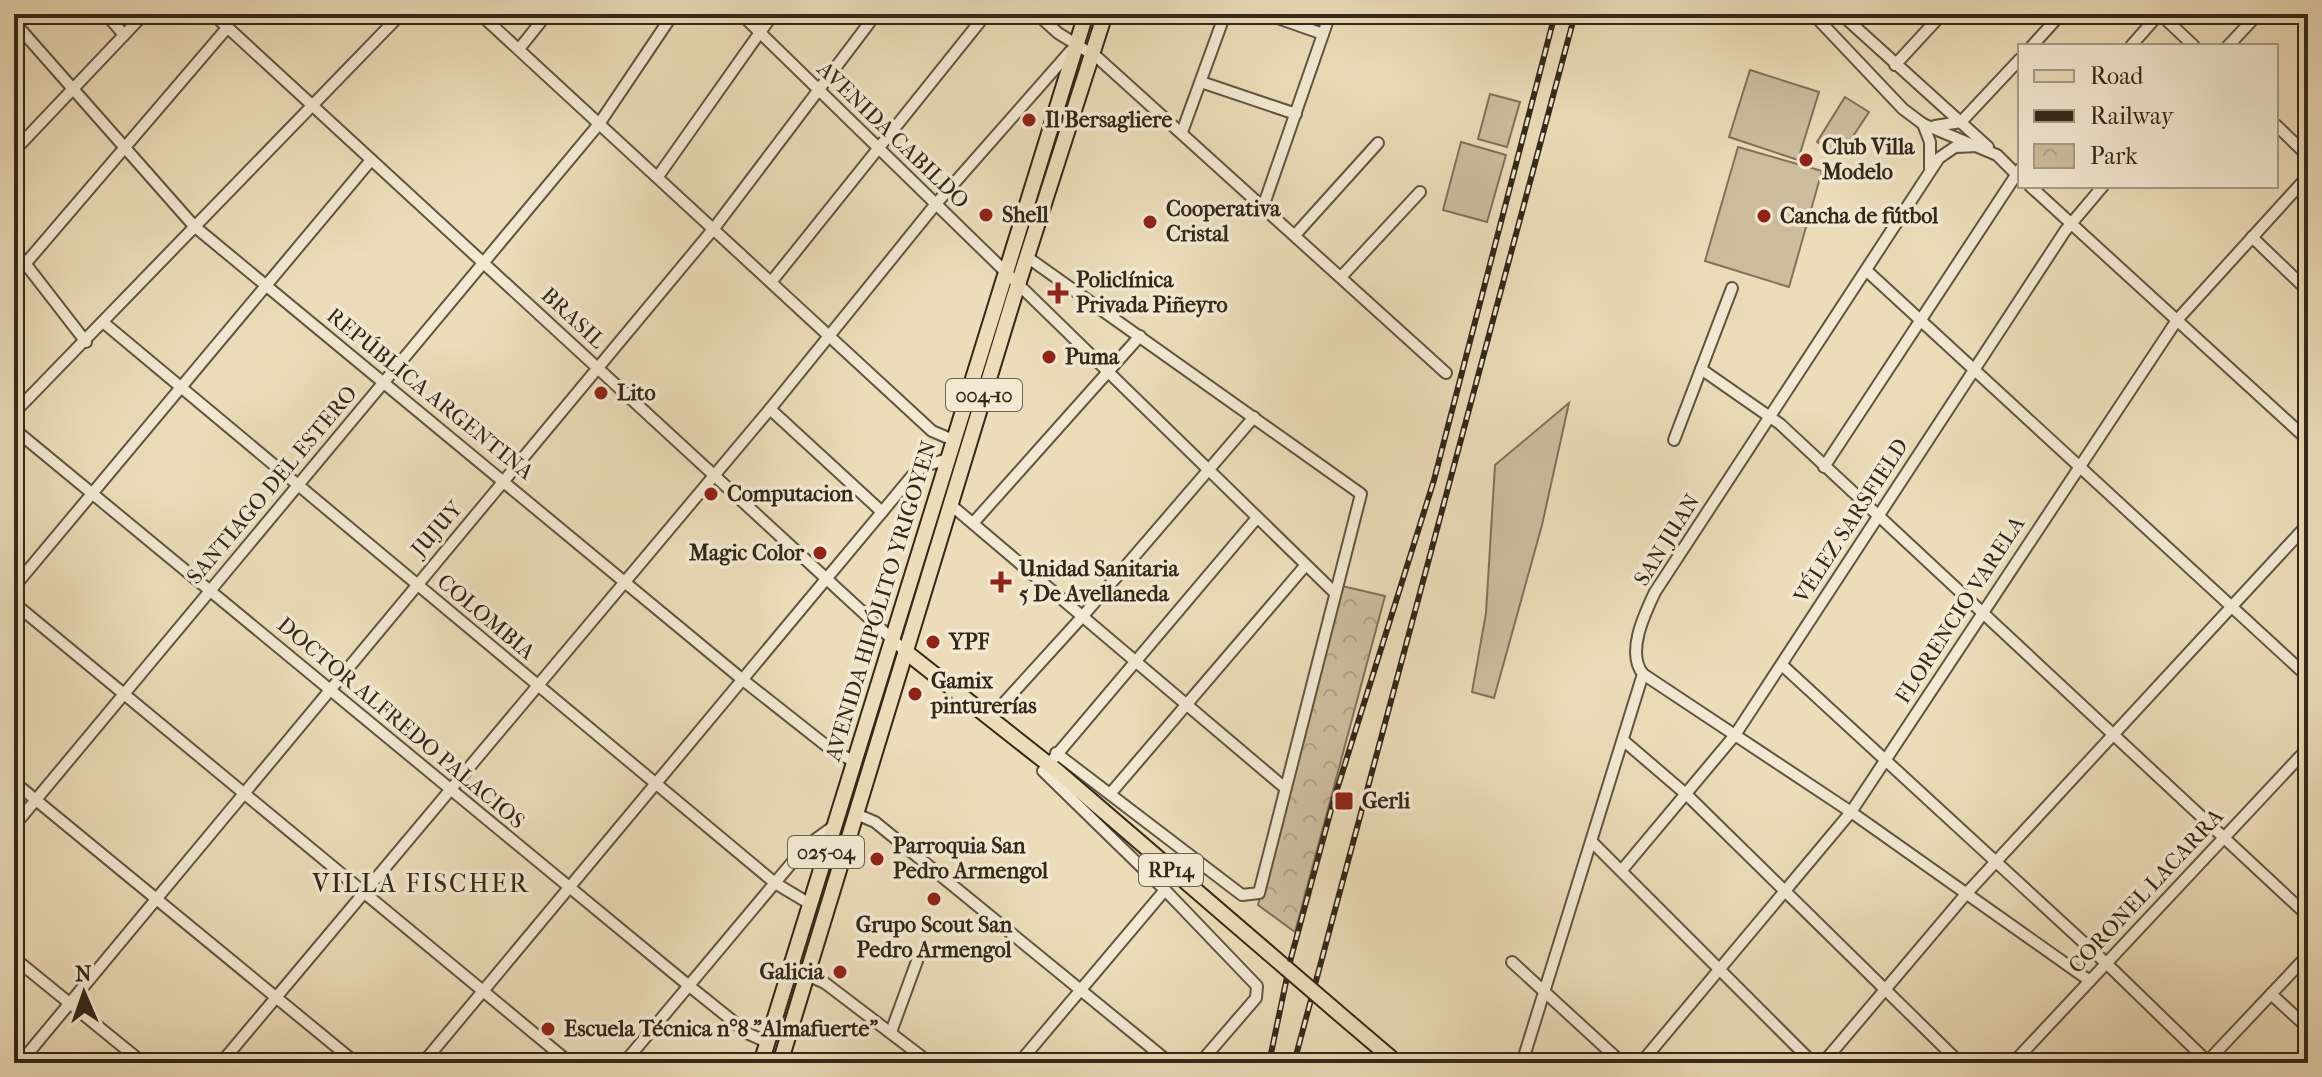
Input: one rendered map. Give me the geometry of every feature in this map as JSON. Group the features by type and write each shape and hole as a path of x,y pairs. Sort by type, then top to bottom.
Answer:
{"main road":[{"name":"AVENIDA HIPÓLITO YRIGOYEN","path":"761,1063 1086,14"},
{"name":"AVENIDA HIPÓLITO YRIGOYEN","path":"780,1063 1018,285 1105,14"},
{"name":"RP14","path":"906,652 1051,758 1397,1063"}],"street":[{"path":"106,14 124,35"},
{"path":"14,151 144,14"},
{"name":"BRASIL","path":"213,14 906,652"},
{"path":"14,413 401,14"},
{"path":"480,14 659,175 932,431 953,440"},
{"path":"519,49 547,14"},
{"name":"SANTIAGO DEL ESTERO","path":"14,826 599,124 673,14"},
{"name":"AVENIDA CABILDO","path":"741,14 1335,593"},
{"path":"659,175 773,14"},
{"name":"JUJUY","path":"20,1063 715,227 876,14"},
{"path":"772,281 986,14"},
{"path":"1037,14 1091,54 1182,132 1446,373"},
{"path":"1182,132 1225,14"},
{"path":"1266,14 1323,34"},
{"path":"1263,207 1330,14"},
{"path":"1841,14 2018,172"},
{"path":"1895,65 1942,14"},
{"path":"2034,44 2061,14"},
{"path":"2133,44 2160,14 2192,44"},
{"path":"2230,44 2258,14"},
{"path":"1815,17 1888,95 1923,124 1997,155"},
{"name":"REPÚBLICA ARGENTINA","path":"14,22 194,226 743,680 833,751 854,761"},
{"path":"14,277 227,28"},
{"path":"221,1063 711,474 770,409 935,205 1076,45"},
{"path":"1923,124 1952,126 1961,122 2018,61"},
{"path":"1201,82 1296,114"},
{"path":"1923,124 1931,150 1929,174"},
{"path":"2278,127 2308,156"},
{"path":"1295,235 1378,143"},
{"name":"SAN JUAN","path":"1522,1063 1643,674 1636,666 1635,654 1655,592 1929,174 1947,151 1978,146"},
{"path":"14,587 371,160"},
{"path":"1824,467 2018,174"},
{"name":"FLORENCIO VARELA","path":"1641,1063 1851,812 2177,320 2308,176"},
{"path":"2032,188 2308,440"},
{"name":"VÉLEZ SARSFIELD","path":"1622,870 1735,735 2071,222 2101,188"},
{"path":"1341,277 1420,192"},
{"path":"2252,237 2308,291"},
{"path":"14,249 86,342"},
{"path":"1027,257 1361,494 1262,888 1254,896 1242,895 1110,794 1051,758"},
{"path":"1867,271 2081,464 2308,677"},
{"path":"1674,440 1732,288"},
{"name":"COLOMBIA","path":"104,323 775,883 810,904"},
{"path":"974,522 1140,336"},
{"path":"1701,369 1770,418 2114,733 2308,916"},
{"path":"770,409 882,512"},
{"path":"991,717 1082,617 1254,417"},
{"name":"DOCTOR ALFREDO PALACIOS","path":"14,429 688,985 749,1034 767,1042"},
{"path":"423,1063 912,476 924,466 948,459"},
{"path":"951,505 1285,788"},
{"path":"1200,1063 1256,998 1257,986 1165,890 1044,776 1051,758 1256,519"},
{"path":"1823,1063 1966,894 2308,524"},
{"path":"1110,794 1305,566"},
{"path":"14,603 122,696 570,1063"},
{"path":"1782,665 2107,964 2208,1063 2308,955"},
{"path":"1643,674 1851,812 2090,981"},
{"path":"1624,741 1687,795 1960,1063"},
{"name":"CORONEL LACARRA","path":"2013,1063 2308,748"},
{"path":"14,782 356,1063"},
{"path":"856,814 875,822 1170,1063"},
{"path":"624,1063 805,847 834,826"},
{"path":"1592,842 1813,1063"},
{"path":"1019,1063 1165,890"},
{"path":"14,958 143,1063"},
{"path":"891,1032 917,961"},
{"path":"1512,962 1622,1063"},
{"path":"807,975 825,983 930,1063"},
{"path":"2271,994 2308,1028"}],"green space":[{"path":"1750,70 1819,92 1798,160 1729,137"},
{"path":"1490,94 1520,102 1507,147 1478,139"},
{"path":"1845,97 1869,112 1840,156 1817,142"},
{"path":"1461,142 1506,155 1487,222 1443,210"},
{"name":"Cancha de fútbol","path":"1738,147 1822,171 1789,287 1705,261"},
{"path":"1569,403 1542,525 1494,698 1472,692 1486,613 1495,465"},
{"path":"1342,586 1385,596 1295,932 1258,905"}],"railway":[{"path":"1269,1063 1291,958 1334,799 1434,480 1555,14"},
{"path":"1294,1063 1575,14"}],"place":[{"name":"Il Bersagliere","path":"1029,120"},
{"name":"Club Villa Modelo","path":"1806,160"},
{"name":"Shell","path":"986,215"},
{"name":"Cancha de fútbol","path":"1764,216"},
{"name":"Cooperativa Cristal","path":"1150,222"},
{"name":"Policlínica Privada Piñeyro","path":"1058,293"},
{"name":"Puma","path":"1049,357"},
{"name":"Lito","path":"601,393"},
{"name":"Computacion","path":"711,494"},
{"name":"Magic Color","path":"820,553"},
{"name":"Unidad Sanitaria 5 De Avellaneda","path":"1001,582"},
{"name":"YPF","path":"933,642"},
{"name":"Gamix pinturerías","path":"915,694"},
{"name":"Gerli","path":"1344,801"},
{"name":"Parroquia San Pedro Armengol","path":"877,859"},
{"name":"Grupo Scout San Pedro Armengol","path":"934,899"},
{"name":"Galicia","path":"840,972"},
{"name":"Escuela Técnica n°8 \"Almafuerte\"","path":"548,1029"}],"district":[{"name":"VILLA FISCHER","path":"421,883"}]}
